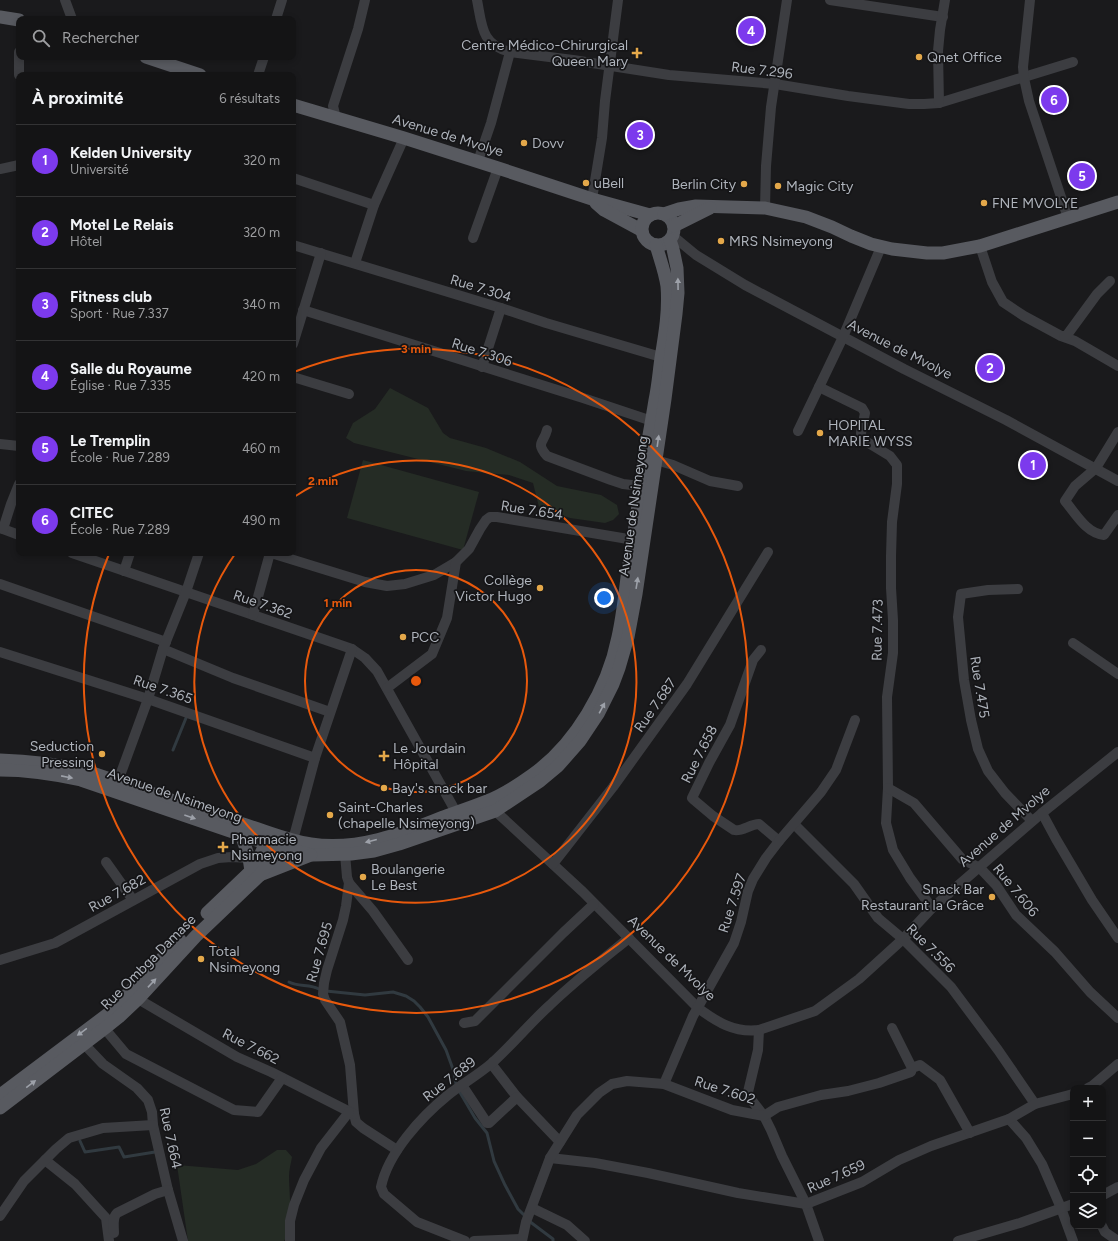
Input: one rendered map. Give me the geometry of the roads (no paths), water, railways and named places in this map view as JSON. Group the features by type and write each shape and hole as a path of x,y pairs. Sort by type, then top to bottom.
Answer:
{"main road":[{"path":"0,17 16,20"},
{"path":"155,60 191,72"},
{"name":"Avenue de Mvolye","path":"296,106 478,161 592,199 650,215"},
{"name":"Avenue de Mvolye","path":"592,199 604,210 642,230"},
{"path":"713,207 672,234 662,245 656,245 647,241 644,237 642,230 643,223 646,218 654,213 664,214 687,207 713,207 765,208 806,217 880,247 927,253 959,251 980,246 1118,202"},
{"path":"664,214 672,221 672,234"},
{"name":"Avenue de Nsimeyong","path":"0,760 66,766 83,770 217,816 312,855 363,853 388,848 491,806 540,781 558,766 580,741 598,714 619,668 628,637 636,594 673,341 677,302 677,268 672,234"},
{"name":"Avenue de Nsimeyong","path":"0,770 23,770 65,776 81,780 241,834 329,846 356,844 379,839 417,828 456,812 491,806 517,785 534,774 550,761 574,733 590,708 604,680 615,651 621,624 634,540 640,486 652,421 668,303 665,273 656,245"},
{"path":"241,834 255,873 312,855"},
{"name":"Rue Ombga Damase","path":"0,1095 101,1025 119,1017 138,999 255,873 256,864 277,840"},
{"name":"Rue Ombga Damase","path":"0,1108 84,1044 101,1025 108,1014 186,933 255,873"}],"street":[{"path":"65,0 71,16"},
{"path":"277,16 282,0"},
{"path":"336,118 333,106 358,29 365,0"},
{"name":"Rue 7.296","path":"477,0 485,35 491,44 501,50 669,75 775,84 909,104 939,103 1073,62"},
{"path":"592,199 602,138 605,101 618,0"},
{"path":"765,208 766,166 771,107 787,0"},
{"path":"830,0 943,17"},
{"path":"939,103 938,51 945,0"},
{"path":"1030,0 1023,61 1028,101 1068,218"},
{"path":"478,161 491,123 510,52"},
{"path":"19,60 19,72"},
{"path":"259,72 263,60"},
{"path":"355,263 374,204 404,138"},
{"path":"0,169 16,166"},
{"path":"474,238 498,168"},
{"path":"296,179 374,204"},
{"name":"Avenue de Mvolye","path":"672,234 688,250 726,275 911,373 1012,423 1118,481"},
{"name":"Rue 7.304","path":"296,246 501,308 553,326 661,357"},
{"path":"980,246 992,282 1003,302 1024,316 1061,336 1076,341 1118,366"},
{"path":"798,431 843,337 880,247"},
{"path":"296,334 321,253"},
{"path":"1064,336 1067,335 1097,294 1110,280"},
{"path":"482,367 501,308"},
{"name":"Rue 7.306","path":"303,310 652,421"},
{"path":"296,378 349,394"},
{"name":"Rue 7.473","path":"819,387 862,408 865,413 861,433 862,439 890,456 897,465 897,484 892,522 891,588 893,653 887,697 888,788 886,822 893,850 910,878 932,908"},
{"path":"546,430 540,444 547,456 623,484 640,486"},
{"path":"1118,432 1096,468 1075,486 1065,501 1089,529 1096,534 1104,535 1118,515"},
{"path":"0,444 16,446"},
{"path":"656,460 673,465 710,481 738,486"},
{"path":"16,492 1,529 16,534"},
{"name":"Rue 7.654","path":"456,562 469,549 480,529 490,517 634,540"},
{"name":"Rue 7.687","path":"553,864 613,787 687,684 768,552"},
{"name":"Rue 7.362","path":"81,556 352,649 371,664 377,671 456,812"},
{"path":"124,571 129,556"},
{"path":"118,782 148,698 164,645 186,592 198,556"},
{"path":"252,615 269,556"},
{"path":"280,556 365,582 387,586 406,584 434,574 456,562"},
{"path":"387,688 432,654 446,618 456,562"},
{"path":"0,584 150,637 233,678 330,712"},
{"name":"Rue 7.475","path":"1018,589 988,590 961,594 958,617 964,680 978,749 988,771 1005,793 1032,822"},
{"path":"1073,643 1118,674"},
{"path":"277,840 315,758 352,649"},
{"name":"Rue 7.658","path":"761,650 753,660 730,725 692,798 712,816 734,830 759,824 779,841"},
{"name":"Rue 7.365","path":"0,652 148,698 315,758"},
{"name":"Rue 7.597","path":"664,1084 693,1016 734,943 741,922 748,891 753,880 766,858 821,792 836,770 855,720"},
{"name":"Avenue de Mvolye","path":"491,806 629,938 698,1008 722,1024 742,1031 759,1030 815,1011 859,979 903,939 932,908 1042,813 1118,752"},
{"name":"Rue 7.606","path":"888,788 914,803 962,859 980,868 996,885 1016,915 1055,952 1090,992 1118,1018"},
{"path":"1042,813 1092,900 1118,938"},
{"name":"Rue 7.556","path":"794,824 854,884 878,918 903,939 951,988 998,1050 1034,1104"},
{"name":"Rue 7.695","path":"345,854 349,883 343,920 327,970 322,994 340,1022 350,1065 352,1113"},
{"name":"Rue 7.682","path":"0,960 55,943 200,864 218,858 249,858"},
{"path":"106,862 133,900"},
{"path":"349,883 373,911 408,960"},
{"path":"464,1023 475,1021 594,904"},
{"name":"Rue 7.689","path":"465,1241 417,1222 384,1194 380,1187 382,1180 397,1150 426,1115 448,1095 493,1062 550,1004 592,967 629,938"},
{"name":"Rue 7.662","path":"138,999 237,1057 352,1113"},
{"path":"101,1025 126,1054 234,1110 258,1112 282,1078"},
{"path":"892,1028 912,1068 920,1065 940,1080 970,1133"},
{"path":"759,1030 758,1050 748,1092 750,1098 764,1116 806,1204 818,1241"},
{"name":"Rue 7.664","path":"84,1044 103,1064 137,1088 148,1100 152,1112 153,1125 168,1190 183,1241"},
{"path":"493,1062 493,1066 517,1097 560,1142"},
{"name":"Rue 7.602","path":"521,1240 526,1222 550,1158 577,1115 598,1093 612,1084 627,1081 664,1084 732,1110 764,1116 778,1107 821,1095 848,1092 879,1083 911,1072 912,1068"},
{"path":"1092,1085 1116,1069"},
{"path":"462,1084 487,1123 489,1123 517,1097"},
{"name":"Rue 7.659","path":"550,1158 595,1163 738,1193 806,1204 862,1182 899,1160 931,1146 1009,1119 1034,1104 1070,1095"},
{"path":"290,1240 290,1221 294,1205 304,1180 321,1148 352,1113 356,1122 363,1128 397,1150"},
{"path":"1009,1119 1026,1138 1042,1164 1073,1241"},
{"path":"0,1216 24,1181 62,1143 69,1138 103,1128 153,1125"},
{"path":"45,1160 75,1184 106,1218 109,1241"},
{"path":"1106,1193 1118,1187"},
{"path":"115,1241 113,1220 117,1213 155,1194 168,1190"},
{"path":"958,1241 1020,1223 1070,1205"},
{"path":"532,1208 566,1226 585,1241"},
{"path":"1104,1229 1105,1232 1118,1241"},
{"path":"474,1241 521,1240"}],"waterway":[{"path":"173,750 186,718"},
{"path":"289,982 293,984 312,986 319,989"},
{"path":"326,991 365,995 393,992 406,996 414,1001 428,1017 446,1050 454,1072 456,1084"},
{"path":"458,1089 475,1118 487,1133 494,1161 518,1209 525,1216"},
{"path":"80,1141 85,1152 119,1147 124,1157 155,1152"},
{"path":"529,1221 553,1239 553,1241"}],"place":[{"name":"Salle du Royaume","path":"751,31"},
{"name":"Centre Médico-Chirurgical Queen Mary","path":"637,53"},
{"name":"Qnet Office","path":"919,57"},
{"name":"CITEC","path":"1054,100"},
{"name":"Fitness club","path":"640,135"},
{"name":"Dovv","path":"524,143"},
{"name":"Le Tremplin","path":"1082,176"},
{"name":"uBell","path":"586,183"},
{"name":"Berlin City","path":"744,184"},
{"name":"Magic City","path":"778,186"},
{"name":"FNE MVOLYE","path":"984,203"},
{"name":"MRS Nsimeyong","path":"721,241"},
{"name":"Motel Le Relais","path":"990,368"},
{"name":"HOPITAL MARIE WYSS","path":"820,433"},
{"name":"Kelden University","path":"1033,465"},
{"name":"Collège Victor Hugo","path":"540,588"},
{"name":"PCC","path":"403,637"},
{"name":"Seduction Pressing","path":"102,754"},
{"name":"Le Jourdain Hôpital","path":"384,756"},
{"name":"Bay's snack bar","path":"384,788"},
{"name":"Saint-Charles (chapelle Nsimeyong)","path":"330,815"},
{"name":"Pharmacie Nsimeyong","path":"223,847"},
{"name":"Boulangerie Le Best","path":"363,877"},
{"name":"Snack Bar Restaurant la Grâce","path":"992,897"},
{"name":"Total Nsimeyong","path":"201,959"}]}
